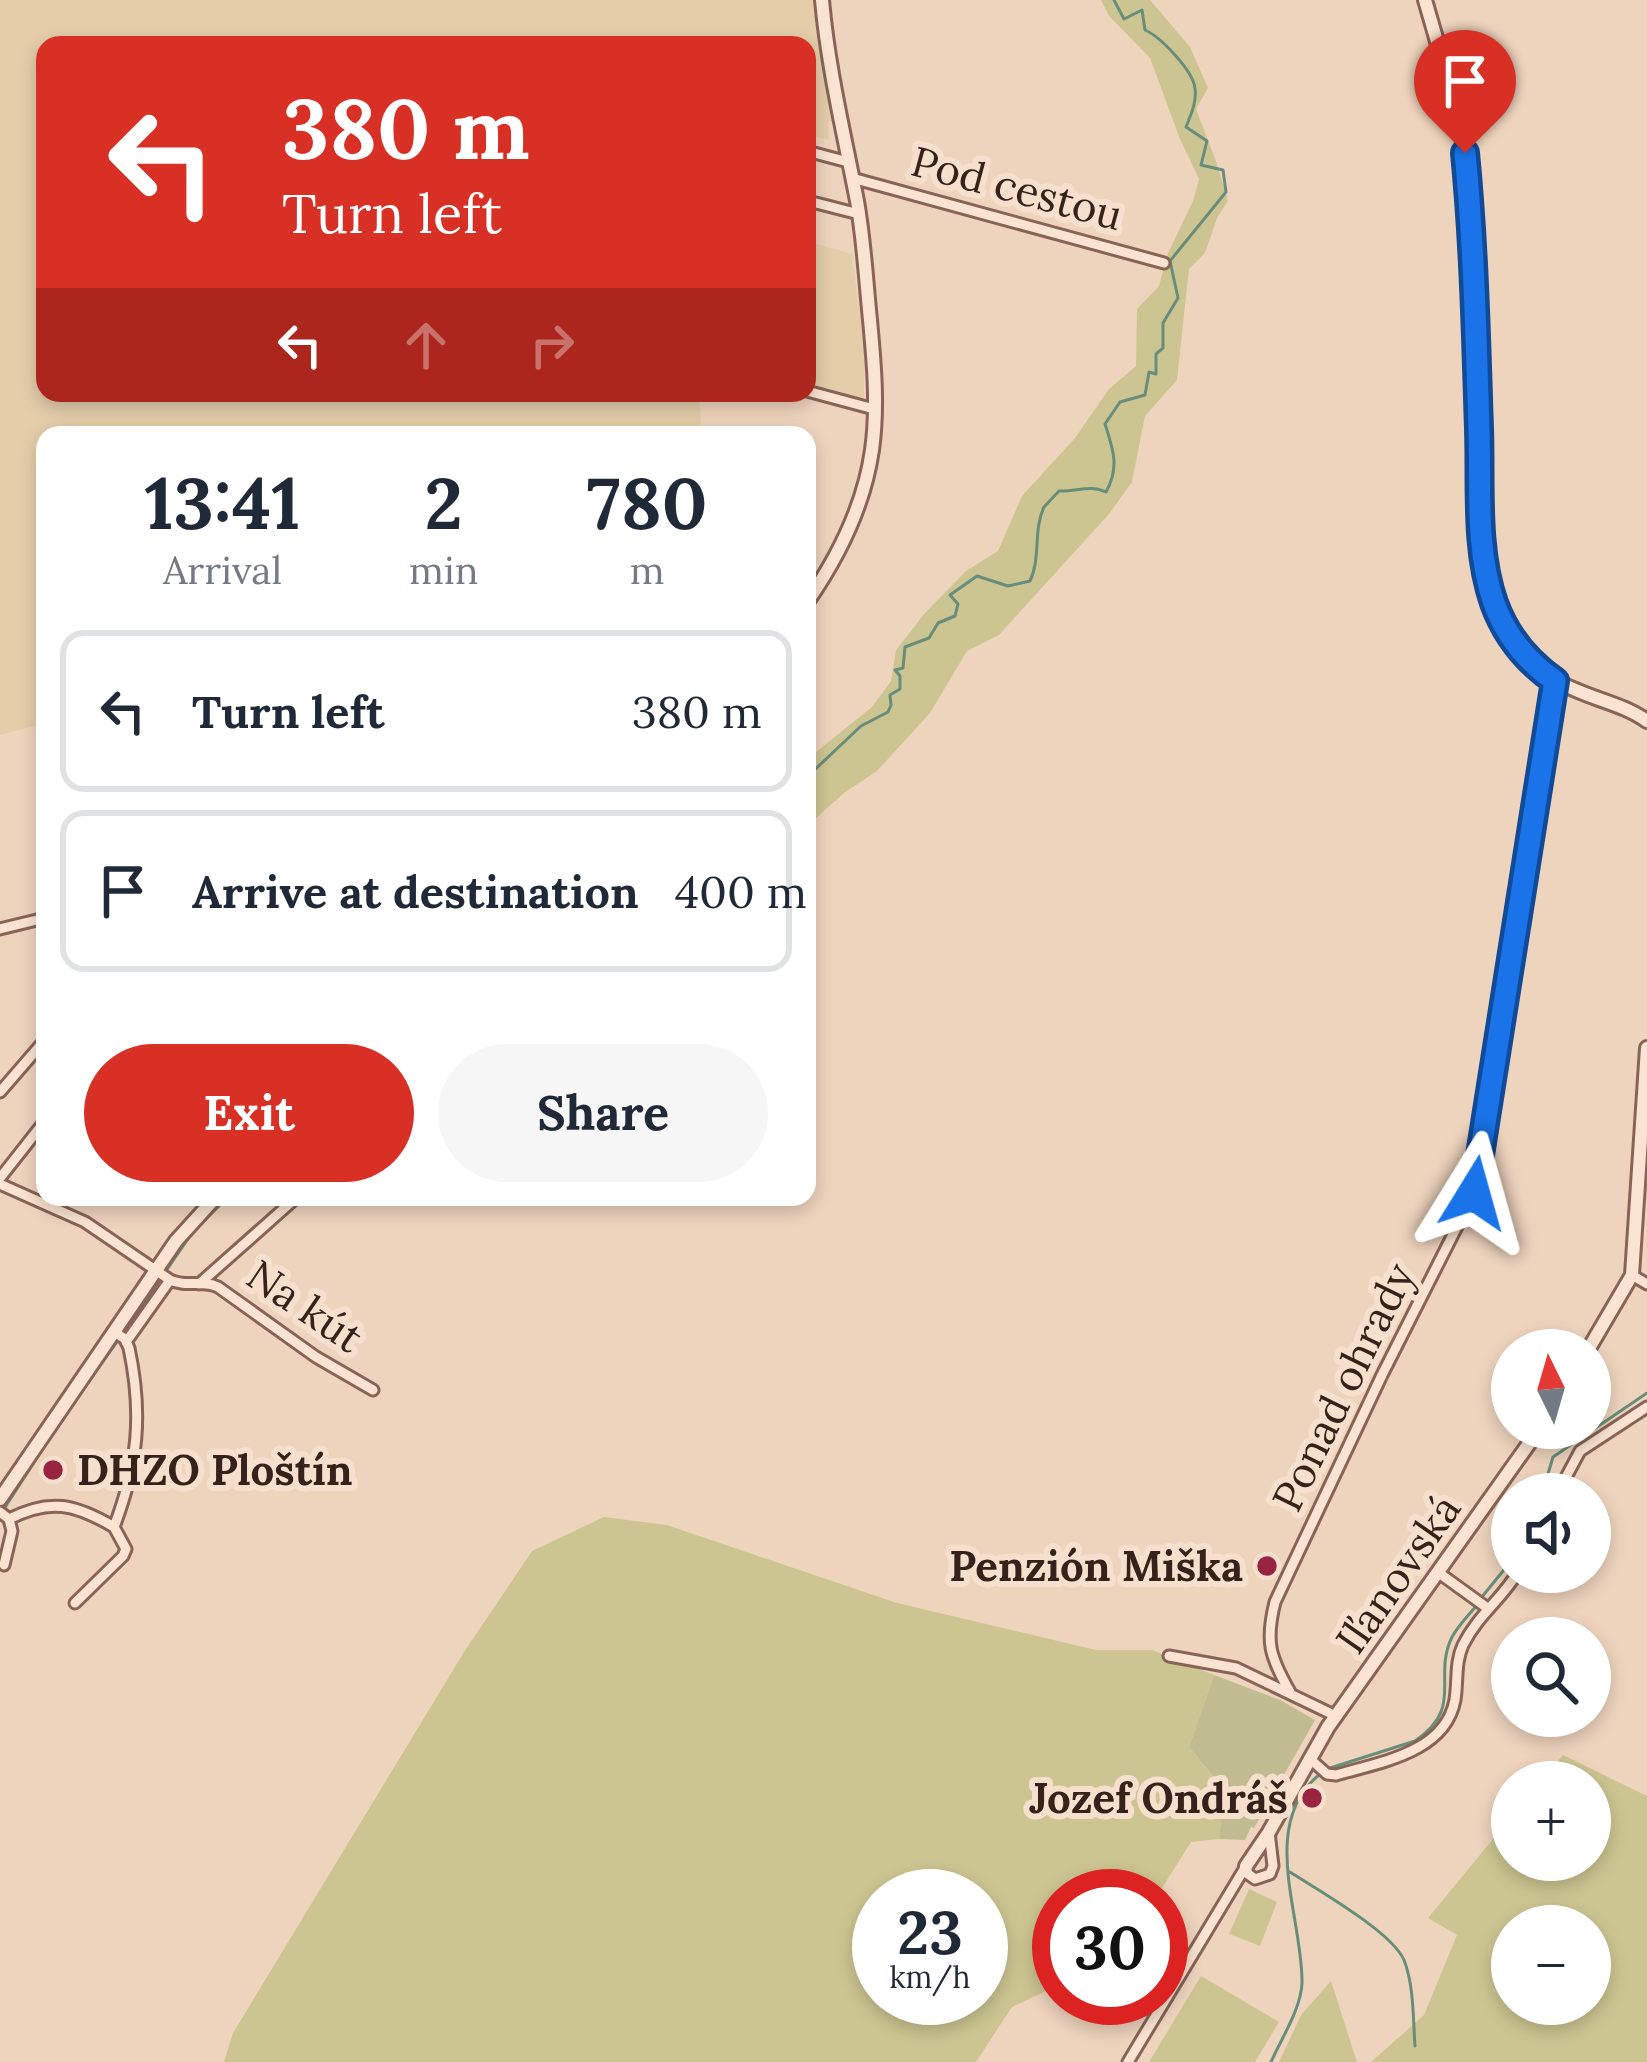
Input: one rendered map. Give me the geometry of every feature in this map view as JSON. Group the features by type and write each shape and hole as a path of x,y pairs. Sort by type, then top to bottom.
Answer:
{"street":[{"path":"816,590 853,520 872,452 874,409 859,214 822,0"},
{"path":"1425,0 1465,153 1483,541 1495,606 1529,661 1555,681 1647,721"},
{"path":"816,153 848,162"},
{"name":"Pod cestou","path":"851,178 1164,262"},
{"path":"816,203 859,214"},
{"path":"816,393 874,409"},
{"name":"Ponad ohrady","path":"1290,1692 1269,1646 1276,1602 1474,1193 1555,681"},
{"path":"0,929 36,920"},
{"path":"0,1092 36,1050"},
{"path":"1601,1329 1633,1275 1647,1052"},
{"path":"36,1133 0,1181 36,1198"},
{"path":"52,1206 85,1222 160,1277"},
{"path":"0,1499 120,1336 160,1277 176,1241 208,1206"},
{"path":"199,1284 287,1206"},
{"path":"1633,1275 1647,1284"},
{"path":"120,1336 160,1277"},
{"name":"Na kút","path":"160,1277 186,1286 209,1282 306,1351 373,1390"},
{"path":"114,1527 133,1466 139,1418 134,1373 120,1336"},
{"path":"1568,1473 1580,1451 1647,1407"},
{"name":"Iľanovská","path":"1246,1866 1319,1766 1336,1716 1525,1449"},
{"path":"4,1565 12,1531 4,1515 50,1504 114,1527 124,1541 123,1556 75,1604"},
{"path":"1439,1573 1482,1604 1499,1601 1504,1593"},
{"path":"1319,1766 1336,1775 1411,1751 1441,1730 1453,1707 1461,1649 1482,1604"},
{"path":"1169,1656 1236,1668 1336,1716"},
{"path":"1246,1866 1252,1878 1270,1874 1269,1832"},
{"path":"1128,2062 1246,1866"}],"shaded area":[{"path":"0,0 816,0 835,121 828,122 829,140 816,136 816,36 36,36 36,402 699,402 701,426 36,426 36,725 0,735"},
{"path":"1101,0 1150,0 1190,47 1208,88 1196,109 1228,201 1205,253 1189,269 1177,380 1145,416 1132,482 1109,514 999,635 967,651 930,713 877,771 816,818 816,752 872,707 891,681 896,650 966,571 998,551 1022,496 1075,438 1109,389 1136,366 1137,309 1159,286 1199,179 1150,58 1109,16"},
{"path":"816,244 852,254 864,348 864,401 816,388"},
{"path":"604,1517 667,1525 897,1603 1096,1650 1152,1650 1214,1675 1189,1747 1228,1796 1219,1839 1191,1842 1174,1869 1032,1869 1032,1998 1008,2013 1008,1869 852,1869 852,2025 1000,2025 976,2062 224,2062 233,2033 464,1652 532,1551"},
{"path":"1214,1675 1280,1700 1315,1720 1245,1840 1219,1839 1228,1795 1189,1747"},
{"path":"1611,1778 1647,1796 1647,2062 1371,2062 1424,2015 1457,1935 1428,1918 1491,1842 1491,1881 1611,1881"},
{"path":"1249,1889 1277,1902 1260,1946 1229,1934"},
{"path":"1201,1976 1279,2022 1255,2062 1149,2062 1171,2025 1188,2025 1188,1998"},
{"path":"1331,1981 1357,2062 1279,2062 1301,2015"}],"waterway":[{"path":"816,768 861,726 888,712 890,695 900,689 895,670 903,668 905,647 929,638 938,623 955,616 958,604 950,595 977,576 1008,586 1030,581 1044,507 1059,491 1089,488 1106,492 1114,466 1105,424 1120,402 1145,395 1149,372 1156,374 1163,323 1178,298 1170,261 1226,192 1223,170 1201,165 1207,141 1186,127 1195,93 1189,73 1145,30 1142,10 1124,19 1114,0"},
{"path":"166,1271 192,1233 219,1206"},
{"path":"4,1509 161,1280"},
{"path":"1548,1473 1553,1457 1647,1393"},
{"path":"1481,1598 1491,1586"},
{"path":"1327,1769 1415,1741 1430,1728 1443,1704 1452,1637 1476,1606"},
{"path":"1271,2062 1302,1983 1288,1873 1291,1819 1301,1796 1319,1775"},
{"path":"1290,1872 1353,1912 1397,1949 1410,1980 1415,2046"}],"place":[{"name":"DHZO Ploštín","path":"53,1470"},
{"name":"Penzión Miška","path":"1267,1566"},
{"name":"Jozef Ondráš","path":"1312,1798"}],"route":[{"path":"1465,153 1487,577 1509,635 1529,661 1555,681 1474,1193"}]}
